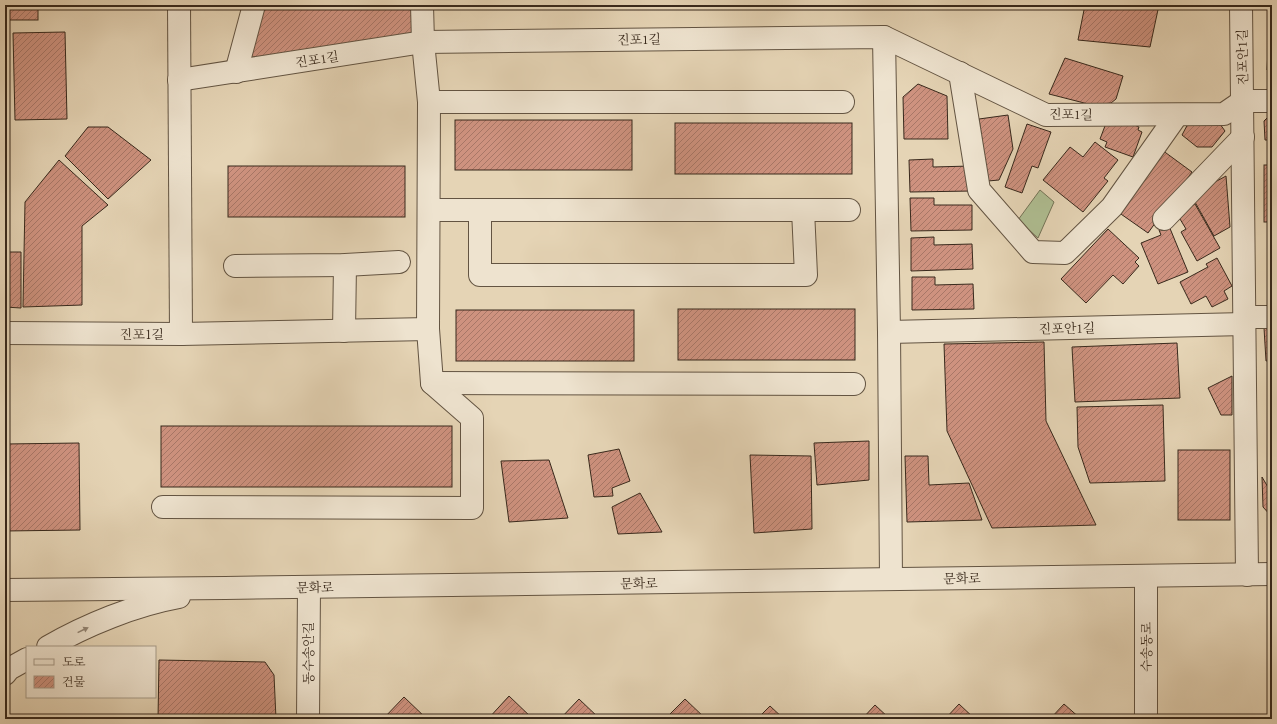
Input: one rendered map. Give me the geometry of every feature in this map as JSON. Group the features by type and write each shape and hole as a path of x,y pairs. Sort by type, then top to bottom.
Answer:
{"street":[{"path":"179,5 180,80"},
{"path":"236,72 254,5"},
{"path":"163,507 472,508 472,418 432,383 428,329 430,102 423,42 422,5"},
{"name":"진포안1길","path":"1241,5 1247,575"},
{"path":"884,36 891,579"},
{"name":"진포1길","path":"5,333 181,334 180,80 423,42 884,36 1046,115 1224,114 1243,101"},
{"path":"960,73 979,190 1033,252 1065,253 1112,207 1177,115"},
{"path":"1243,101 1272,101"},
{"path":"430,102 843,102"},
{"path":"1164,219 1243,137"},
{"path":"429,210 849,210"},
{"path":"480,210 480,275 806,275 803,210"},
{"path":"235,266 345,265 400,262"},
{"path":"344,331 345,265"},
{"path":"1245,321 1272,317"},
{"name":"진포안1길","path":"889,332 1245,321"},
{"path":"181,334 428,329"},
{"path":"432,383 854,384"},
{"name":"문화로","path":"5,590 1272,574"},
{"name":"수송동로","path":"1146,576 1146,719"},
{"name":"동수송안길","path":"308,719 309,587"},
{"path":"50,646 104,620 138,608 166,599 226,588"},
{"path":"5,674 9,669 26,660"}],"green space":[{"path":"1040,190 1054,202 1038,238 1018,220"}],"building":[{"path":"5,5 38,5 38,20 5,20"},
{"path":"259,5 415,5 416,36 246,66"},
{"path":"1085,5 1159,5 1150,47 1078,40"},
{"path":"1268,9 1272,9 1272,29 1268,28"},
{"path":"65,32 67,119 15,120 13,33"},
{"path":"1268,50 1272,50 1272,70 1267,70"},
{"path":"1065,58 1123,76 1116,99 1111,103 1092,105 1049,94"},
{"path":"918,84 947,96 948,139 904,139 903,97"},
{"path":"1271,114 1272,140 1265,140 1264,121"},
{"path":"1008,115 1013,149 999,180 988,181 979,119"},
{"path":"1108,118 1122,120 1139,127 1138,130 1142,132 1133,157 1105,147 1107,142 1100,139"},
{"path":"455,120 632,120 632,170 455,170"},
{"path":"1190,120 1217,120 1225,131 1212,147 1197,147 1182,135"},
{"path":"675,123 852,123 852,174 675,174"},
{"path":"1027,124 1051,132 1038,168 1032,166 1022,193 1005,187"},
{"path":"88,127 108,127 151,160 108,199 65,156"},
{"path":"1095,142 1118,160 1104,178 1108,181 1083,212 1043,180 1070,147 1083,157"},
{"path":"1162,150 1192,172 1148,233 1118,212"},
{"path":"933,159 933,167 971,166 972,191 910,192 909,160"},
{"path":"59,160 108,205 82,226 82,305 23,307 25,202"},
{"path":"1264,165 1272,165 1272,222 1264,222"},
{"path":"228,166 405,166 405,217 228,217"},
{"path":"1226,176 1230,227 1214,236 1191,195"},
{"path":"910,198 934,198 934,205 972,205 972,230 911,231"},
{"path":"1195,204 1220,248 1197,261 1181,232 1186,229 1177,214"},
{"path":"1169,226 1188,272 1158,284 1141,243 1161,235 1159,230"},
{"path":"1108,229 1139,258 1135,262 1139,266 1123,284 1113,275 1086,303 1061,279"},
{"path":"934,237 934,245 972,244 973,269 911,271 911,238"},
{"path":"5,252 21,252 21,308 5,307"},
{"path":"1217,258 1232,286 1224,291 1228,299 1212,307 1206,296 1191,304 1180,282 1208,267 1206,264"},
{"path":"1270,270 1272,270 1272,292 1271,292"},
{"path":"912,277 935,277 935,285 973,284 974,309 912,310"},
{"path":"678,309 855,309 855,360 678,360"},
{"path":"456,310 634,310 634,361 456,361"},
{"path":"1264,328 1272,328 1272,360 1266,361"},
{"path":"1044,342 1046,421 1096,525 992,528 947,431 944,344"},
{"path":"1177,343 1180,398 1075,402 1072,347"},
{"path":"1232,376 1232,415 1221,415 1208,388"},
{"path":"1163,405 1165,481 1090,483 1078,447 1077,407"},
{"path":"161,426 452,426 452,487 161,487"},
{"path":"869,441 869,480 817,485 814,443"},
{"path":"79,443 80,530 5,531 5,444"},
{"path":"619,449 630,481 612,488 613,496 594,497 588,455"},
{"path":"1178,450 1230,450 1230,520 1178,520"},
{"path":"750,455 811,456 812,529 754,533"},
{"path":"905,456 928,456 929,485 969,483 982,520 907,522"},
{"path":"549,460 568,518 509,522 501,461"},
{"path":"1262,477 1272,494 1272,517 1263,507"},
{"path":"640,493 662,532 618,534 612,507"},
{"path":"159,660 265,662 274,675 276,719 158,719"},
{"path":"509,696 533,719 488,719"},
{"path":"404,697 427,719 383,719"},
{"path":"579,699 600,719 560,719"},
{"path":"685,699 706,719 665,719"},
{"path":"959,704 975,719 945,719"},
{"path":"1064,704 1081,719 1050,719"},
{"path":"875,705 890,719 862,719"},
{"path":"770,706 784,719 757,719"}]}
